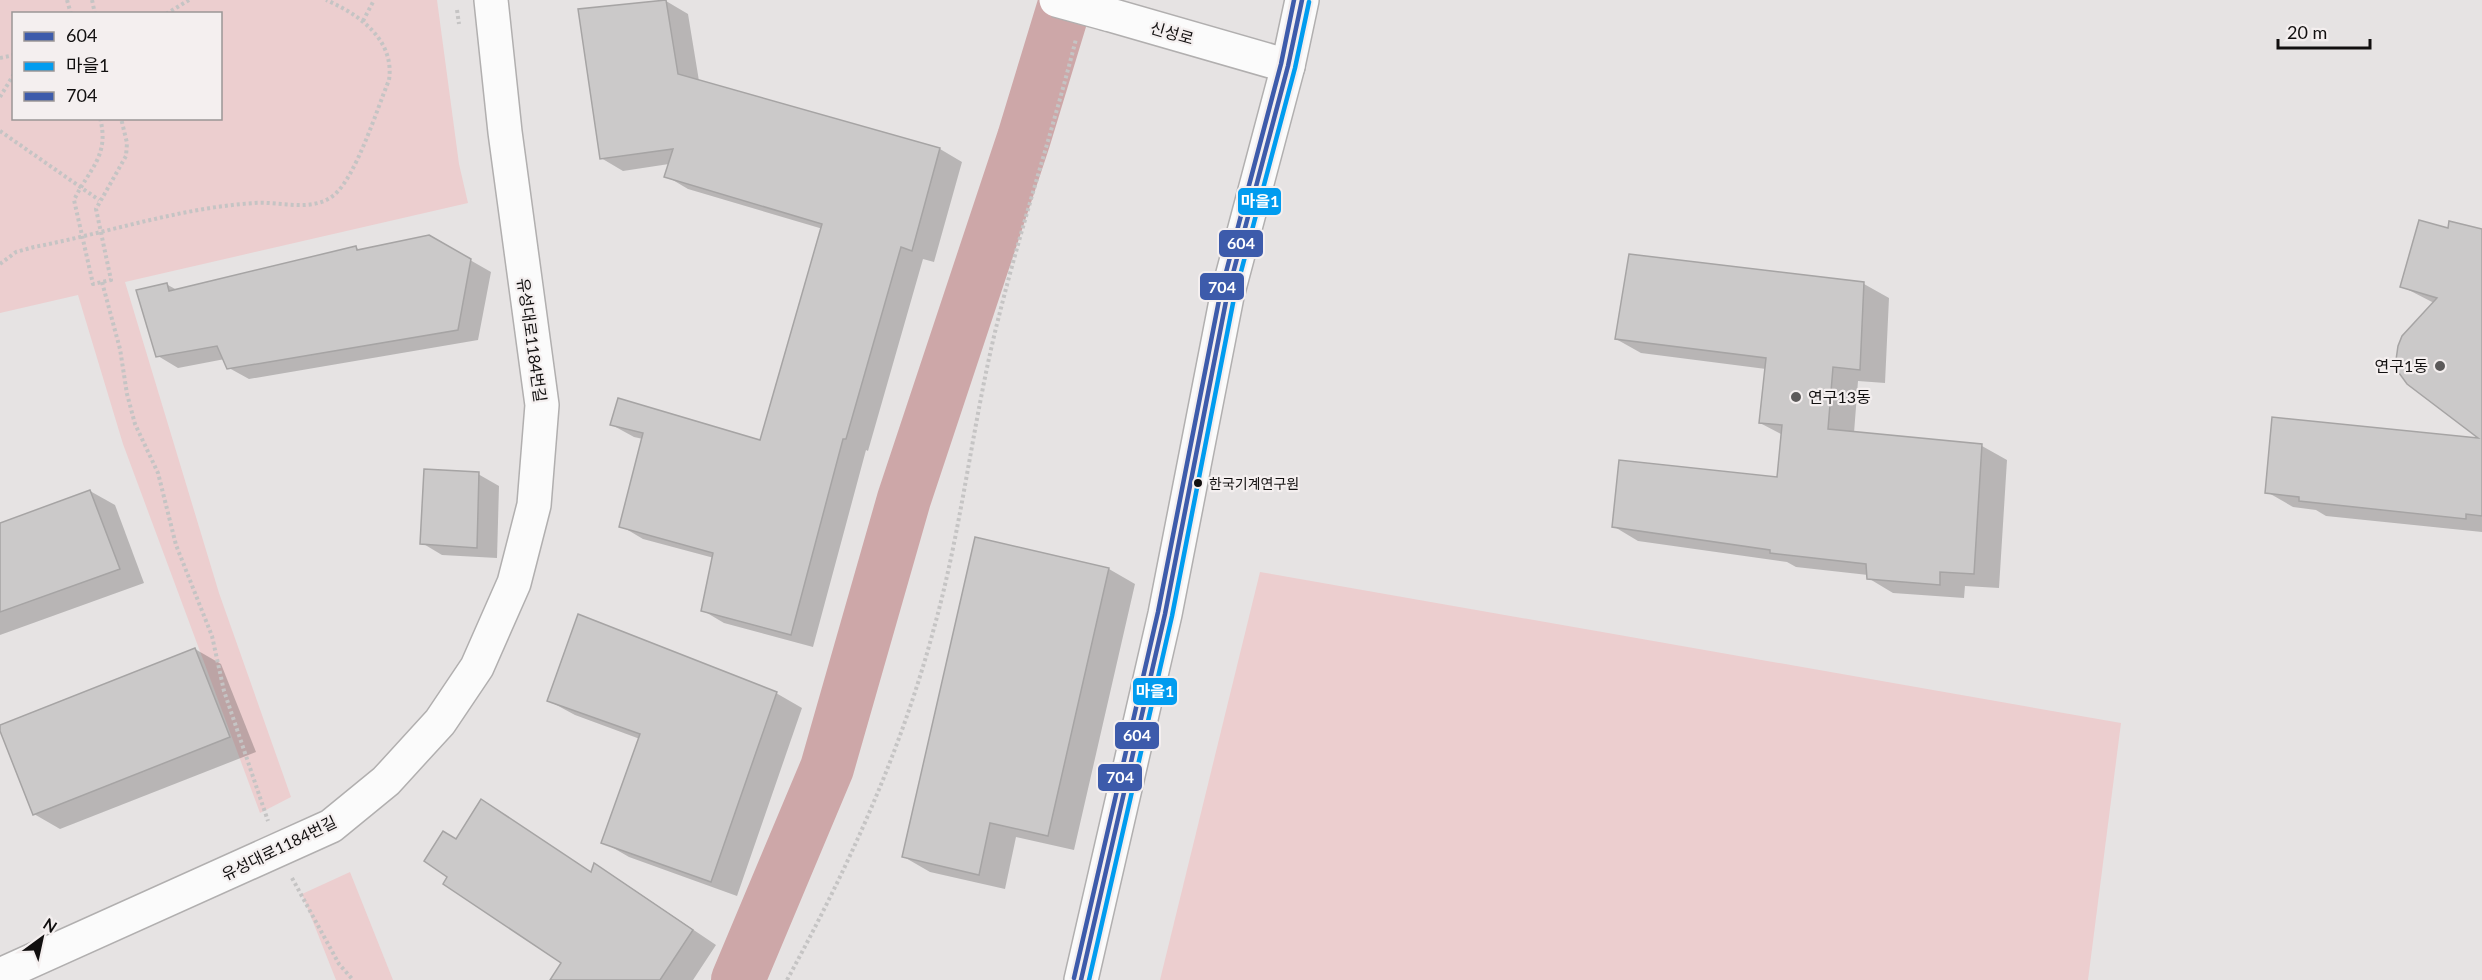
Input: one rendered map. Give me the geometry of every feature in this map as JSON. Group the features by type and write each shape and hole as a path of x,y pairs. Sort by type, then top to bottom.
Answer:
{"street":[{"name":"유성대로1184번길","path":"0,975 331,826 386,781 440,722 477,667 509,593 534,505 542,405 504,132 491,0"},
{"name":"신성로","path":"1056,0 1288,66"},
{"path":"1081,980 1165,614 1227,296 1288,66 1302,0"}],"path":[{"path":"169,12 189,0"},
{"path":"0,264 16,252 228,206 257,203 292,206 332,197 340,190 352,170 389,80 391,68 387,53 376,33 363,21 326,0"},
{"path":"363,21 374,0"},
{"path":"457,10 460,33"},
{"path":"787,980 828,905 883,783 901,736 928,650 954,543 999,313 1078,31"},
{"path":"0,97 12,77"},
{"path":"100,120 104,134 103,150 74,200 93,284 111,280 96,209 99,200 126,156 127,143 121,120"},
{"path":"0,131 99,200"},
{"path":"102,282 120,349 127,394 135,424 158,474 176,545 212,636 224,691 278,851 339,964 352,980"}],"shaded area":[{"path":"0,0 437,0 459,164 468,203 125,282 219,593 291,797 260,813 123,444 78,295 0,313"},
{"path":"1260,572 2121,723 2088,980 1160,980"},
{"path":"350,872 393,980 336,980 302,894"}],"building":[{"path":"666,0 678,74 940,148 912,251 901,247 846,439 843,439 791,635 701,611 713,553 619,527 643,433 610,425 618,398 760,440 822,224 664,177 673,149 600,159 578,9"},
{"name":"연구1동","path":"2419,220 2448,228 2449,221 2482,229 2482,516 2466,514 2466,519 2299,501 2299,497 2265,493 2272,417 2478,438 2407,384 2399,373 2396,360 2402,336 2437,298 2400,287"},
{"path":"429,235 471,259 458,330 227,369 217,346 156,357 136,290 167,283 169,291 356,246 357,250"},
{"name":"연구13동","path":"1629,254 1864,282 1860,370 1833,367 1828,429 1982,444 1974,574 1940,572 1940,585 1867,579 1866,564 1770,553 1770,550 1612,527 1619,460 1777,477 1782,425 1759,423 1766,358 1615,339"},
{"path":"424,469 479,472 477,548 420,544"},
{"path":"90,490 120,569 0,612 0,523"},
{"path":"975,537 1109,568 1048,836 990,823 979,875 902,857"},
{"path":"578,614 777,692 711,882 601,843 640,734 547,701"},
{"path":"195,648 230,737 33,815 0,731 0,725"},
{"path":"481,799 591,872 594,863 693,930 660,980 550,980 561,963 443,884 447,877 424,861 443,831 456,839"}],"waterway":[{"path":"738,980 827,768 904,499 1024,138 1066,0"}],"transit line":[{"name":"704","path":"1074,978 1158,612 1220,295 1281,64 1294,0"},
{"name":"604","path":"1081,980 1165,614 1227,296 1288,66 1302,0"},
{"name":"마을1","path":"1089,980 1172,616 1234,298 1295,68 1309,2"}],"place":[{"name":"연구1동","path":"2440,366"},
{"name":"연구13동","path":"1796,397"},
{"name":"한국기계연구원","path":"1198,483"}]}
